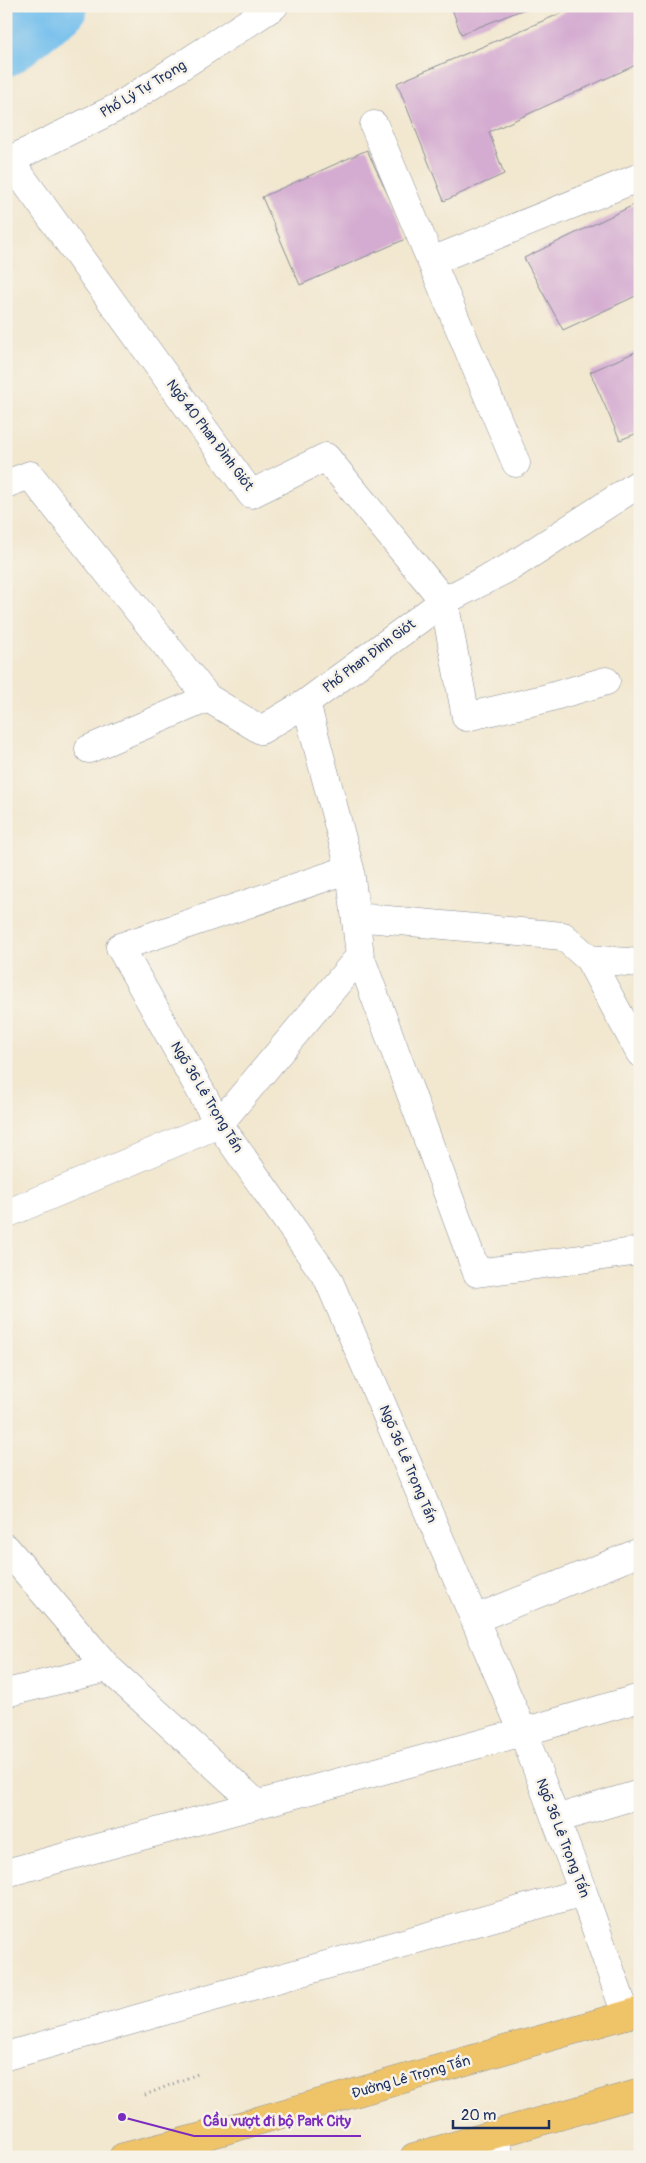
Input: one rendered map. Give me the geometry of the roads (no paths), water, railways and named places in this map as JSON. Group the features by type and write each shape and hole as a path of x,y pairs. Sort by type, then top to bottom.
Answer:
{"main road":[{"name":"Đường Lê Trọng Tấn","path":"124,2157 198,2138 633,2013"},
{"path":"414,2157 497,2146 640,2093"}],"street":[{"name":"Phố Lý Tự Trọng","path":"8,162 118,107 274,6"},
{"path":"374,125 516,462"},
{"name":"Ngõ 40 Phan Đình Giót","path":"8,162 251,494 326,457 444,601"},
{"path":"432,261 640,177"},
{"path":"6,484 30,476 208,698 89,749"},
{"name":"Phố Phan Đình Giót","path":"208,698 261,730 306,703 444,601 512,566 640,483"},
{"path":"444,601 466,717 544,699 606,681"},
{"path":"306,703 350,869 360,956 477,1273 640,1251"},
{"name":"Ngõ 36 Lê Trọng Tấn","path":"350,869 120,947 219,1124 328,1279 523,1732 584,1892 633,2013"},
{"path":"356,917 563,936 589,959 640,1053"},
{"path":"6,1214 219,1124 360,956"},
{"path":"589,959 640,963"},
{"path":"6,1548 108,1668 257,1804"},
{"path":"475,1619 640,1552"},
{"path":"6,1692 108,1668"},
{"path":"6,1873 523,1732 640,1698"},
{"path":"556,1819 640,1794"},
{"path":"6,2056 584,1892"}],"waterway":[{"path":"6,47 59,6"}],"place":[{"name":"Cầu vượt đi bộ Park City","path":"122,2117"}]}
